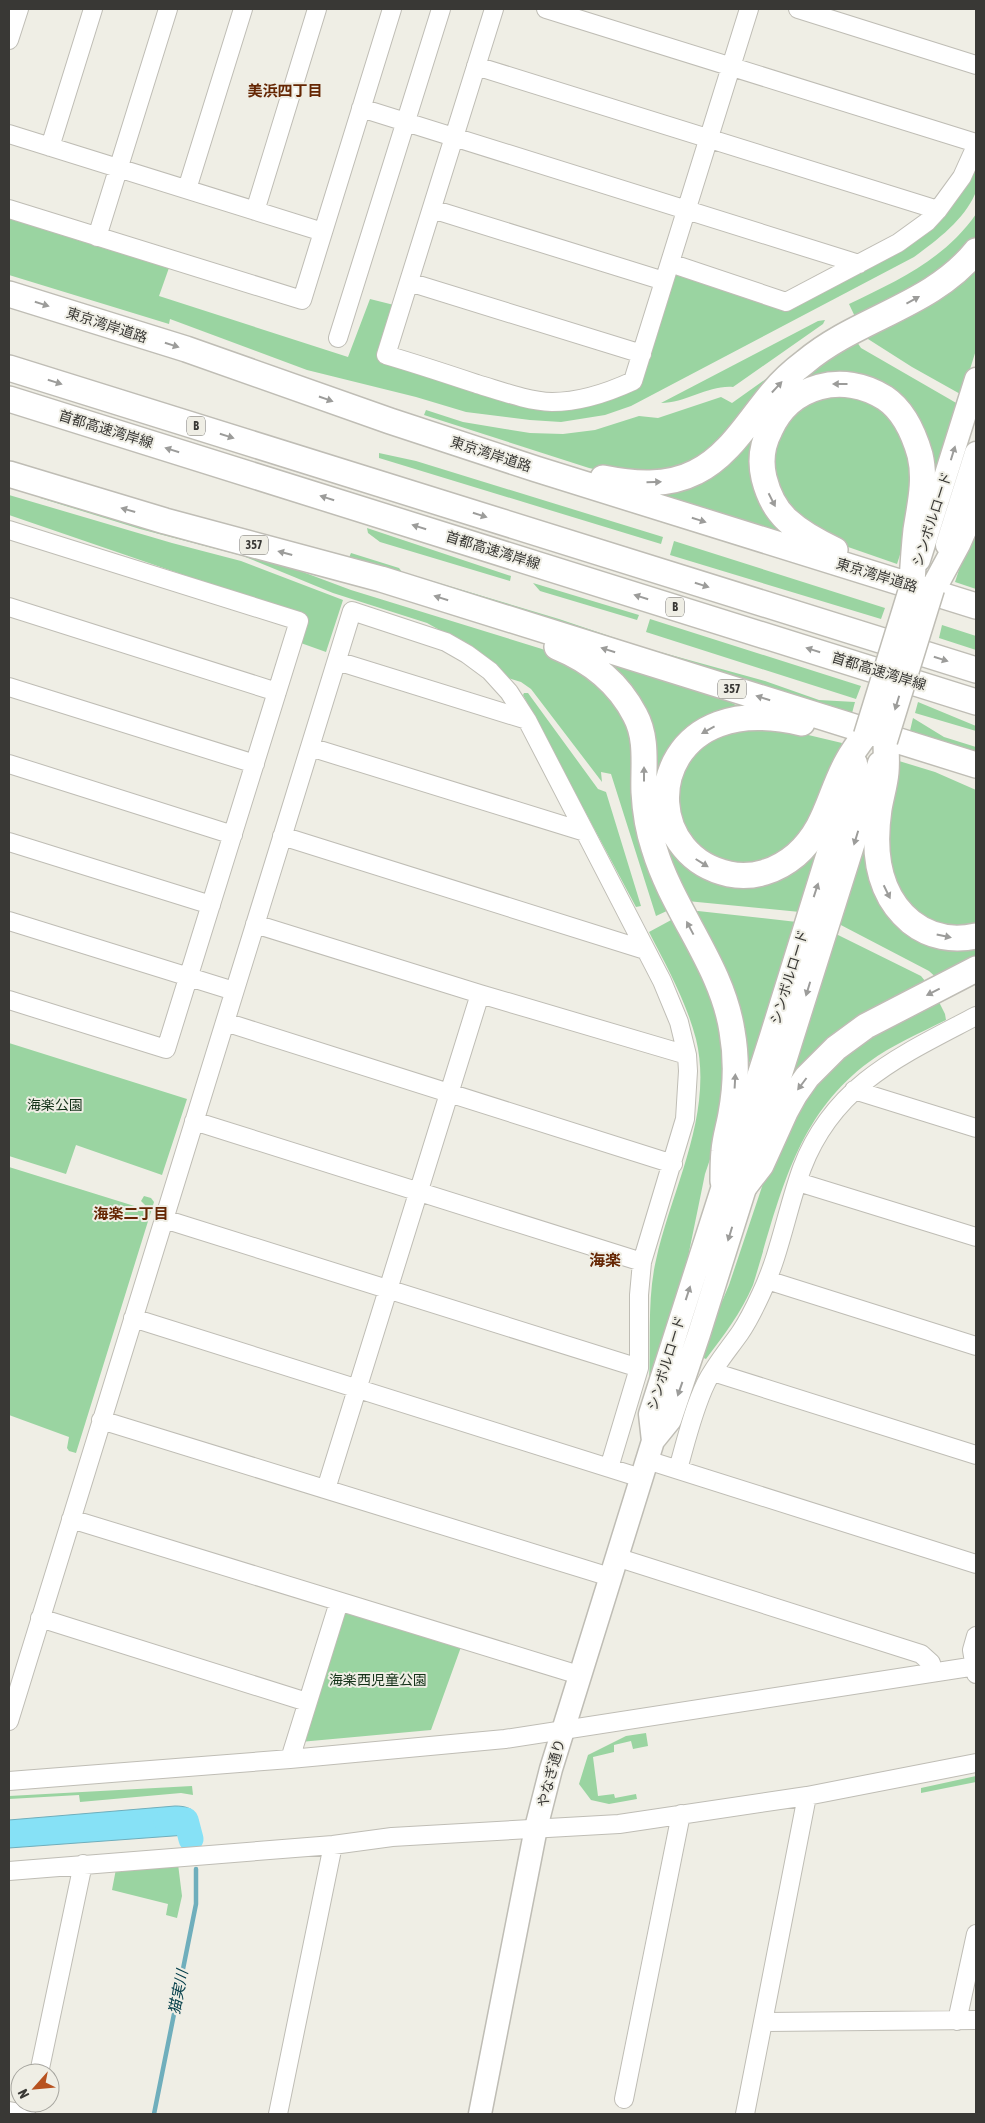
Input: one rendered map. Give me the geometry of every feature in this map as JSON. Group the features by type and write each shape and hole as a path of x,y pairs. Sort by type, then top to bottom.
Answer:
{"highway":[{"path":"536,469 574,472 618,481 646,483 677,480 695,473 729,446 772,392 806,360 832,343 926,293 958,270 976,251"},
{"name":"東京湾岸道路","path":"9,294 186,349 390,421 536,469 970,602"},
{"name":"首都高速湾岸線","path":"9,368 976,670"},
{"path":"881,576 801,532 786,520 769,495 763,472 762,458 764,446 774,420 790,401 811,389 838,383 850,384 886,398 908,424 916,441 923,472 922,501 914,546 922,586"},
{"name":"首都高速湾岸線","path":"9,399 976,702"},
{"name":"357","path":"15,476 165,521 343,568 841,723 886,740 976,765"},
{"path":"922,586 958,543 976,502"},
{"path":"488,612 531,636 570,652 587,662 616,685 636,717 642,733 646,812 654,848 667,883 717,980 729,1014 735,1054 735,1078 733,1105 724,1151 734,1184 761,1165 795,1094 821,1062 866,1026 976,969"},
{"path":"841,723 814,726 764,718 734,720 706,730 695,738 678,757 672,769 666,794 668,818 673,831 688,852 698,861 721,872 746,876 769,871 782,865 806,845 822,822 847,760 886,740"},
{"path":"886,740 976,780"},
{"path":"886,740 886,772 877,822 878,866 882,879 893,902 914,924 930,933 948,938 976,936"}],"main road":[{"name":"シンボルロード","path":"647,1459 670,1420 699,1334 734,1184 783,1071 812,940 886,740 922,586 976,380"},
{"name":"シンボルロード","path":"922,586 976,453"},
{"name":"やなぎ通り","path":"480,2114 536,1828 550,1769 647,1459"}],"street":[{"path":"9,40 18,9"},
{"path":"50,147 94,9"},
{"path":"97,237 168,9"},
{"path":"187,189 243,9"},
{"path":"255,211 317,9"},
{"path":"9,209 302,300 392,9"},
{"path":"338,338 441,9"},
{"path":"494,9 386,354 499,390 550,402 575,400 597,395 633,381 749,9"},
{"path":"546,9 976,144 962,177 938,210 909,236 786,302 670,262"},
{"path":"798,9 976,64"},
{"path":"476,66 938,210"},
{"path":"361,108 859,264"},
{"path":"9,134 323,232"},
{"path":"432,209 664,281"},
{"path":"409,282 642,354"},
{"path":"9,530 299,621 166,1049 9,1000"},
{"path":"9,607 277,692"},
{"path":"9,1721 352,611 424,633 446,642 467,654 490,671 502,685 527,720 645,950 679,1022 687,1055 688,1093 685,1119 642,1262 639,1295 639,1368 634,1390 609,1468"},
{"path":"336,661 527,720"},
{"path":"9,687 255,764"},
{"path":"310,748 585,832"},
{"path":"9,764 233,835"},
{"path":"282,836 645,950"},
{"path":"9,842 211,905"},
{"path":"9,921 234,991"},
{"path":"255,924 480,994 687,1055"},
{"path":"326,1489 480,994"},
{"path":"678,1470 698,1401 713,1372 747,1323 767,1280 798,1182 816,1138 839,1104 877,1070 975,1017"},
{"path":"225,1022 673,1164"},
{"path":"854,1090 976,1128"},
{"path":"194,1121 642,1262"},
{"path":"798,1182 976,1237"},
{"path":"164,1219 639,1368"},
{"path":"767,1280 976,1346"},
{"path":"133,1318 609,1468 647,1459 976,1564"},
{"path":"713,1372 976,1455"},
{"path":"101,1420 326,1489 613,1567 921,1654 931,1663 933,1672"},
{"path":"70,1519 579,1675"},
{"path":"290,1759 339,1602"},
{"path":"40,1618 307,1702"},
{"path":"9,1780 290,1759 505,1739 933,1672 976,1669 972,1650 976,1636"},
{"path":"9,1871 333,1845 392,1837 619,1824 807,1796 976,1763"},
{"path":"745,2114 765,2022 807,1796"},
{"path":"624,2099 681,1814"},
{"path":"278,2114 333,1845"},
{"path":"41,2063 83,1864"},
{"path":"956,2021 976,1934"},
{"path":"765,2022 976,2020"},
{"path":"9,2111 28,2114"}],"green space":[{"path":"976,163 977,187 970,204 949,229 914,257 631,406 605,415 561,422 466,412 416,397 307,370 170,319 169,324 9,275 9,214 170,265 159,296 348,357 370,299 394,305 378,357 381,362 497,398 616,396 672,276 679,273 789,308 902,249"},
{"path":"976,214 976,240 964,257 858,323 849,304 885,287 935,256 964,230"},
{"path":"976,261 976,350 962,395 912,367 868,339 865,334"},
{"path":"825,320 823,324 733,387 715,389 679,400 661,403 818,321"},
{"path":"855,339 861,348 958,404 945,447 932,477 914,422 832,376 755,448 804,543 677,503 655,490 679,488 790,385"},
{"path":"777,371 713,453 673,474 616,474 589,468 424,415 426,410 463,422 530,433 563,434 595,430 639,416 658,418 721,397 732,403"},
{"path":"856,394 892,416 912,461 907,533 897,564 828,540 808,528 774,488 773,438 809,397"},
{"path":"379,453 416,461 663,537 661,544 379,458"},
{"path":"40,494 268,559 351,590 542,649 582,668 608,689 630,724 671,909 656,916 611,774 601,772 602,782 531,689 521,682 505,677 470,647 427,623 333,593 243,556 140,529 40,498"},
{"path":"9,495 172,543 241,561 343,600 326,652 298,642 306,617 9,515"},
{"path":"976,518 976,589 955,582"},
{"path":"367,528 511,576 510,581 380,542 368,533"},
{"path":"674,541 885,608 881,619 670,555"},
{"path":"351,553 399,568 402,572 559,619 630,643 629,648 348,560"},
{"path":"533,583 639,615 637,620 540,591"},
{"path":"650,619 861,686 856,699 646,632"},
{"path":"942,625 976,636 976,650 939,638"},
{"path":"642,647 765,681 819,700 855,702 851,717 641,652"},
{"path":"596,656 716,695 750,712 715,719 658,787 714,880 822,836 800,912 687,901 671,879 649,774"},
{"path":"528,693 598,789 606,792 641,906 636,907 523,695"},
{"path":"918,702 976,726 976,731 915,713"},
{"path":"913,718 944,737 976,747 976,756 909,735"},
{"path":"783,729 842,743 820,808 810,825 778,859 731,869 684,839 676,824 680,765 721,731"},
{"path":"899,761 935,772 976,790 976,930 951,932 902,905 883,842"},
{"path":"865,850 877,893 976,945 976,963 940,981 929,971 837,923 852,879"},
{"path":"698,911 797,922 759,1039 744,1076 689,913"},
{"path":"673,919 678,920 726,1031 723,1121 705,1174 688,1257 649,1384 650,1305 653,1275 663,1233 689,1151 700,1095 700,1067 692,1025 676,984 649,932"},
{"path":"834,933 921,976 930,987 784,1101"},
{"path":"937,998 946,1020 897,1045 869,1062 844,1084 823,1108 806,1135 781,1192 753,1285 743,1305 732,1324 706,1359 699,1356 729,1285 775,1148 789,1118 834,1058"},
{"name":"海楽公園","path":"9,1043 187,1099 162,1175 76,1145 66,1174 9,1156"},
{"path":"9,1167 144,1209 145,1205 141,1201 144,1196 151,1198 154,1202 76,1453 69,1451 67,1448 69,1437 9,1415"},
{"name":"海楽西児童公園","path":"348,1612 461,1647 431,1730 300,1742 340,1616"},
{"path":"646,1733 648,1746 633,1749 631,1741 614,1745 614,1752 593,1757 598,1796 614,1794 615,1798 636,1794 637,1799 609,1804 591,1800 579,1784 588,1755 626,1736"},
{"path":"976,1776 976,1782 921,1793 921,1788"},
{"path":"192,1786 193,1795 181,1793 80,1802 79,1795 9,1799 9,1796"},
{"path":"178,1864 182,1896 177,1918 166,1915 168,1904 112,1890 116,1869"}],"water":[{"path":"182,1806 195,1813 200,1834 9,1848 9,1820"}],"waterway":[{"name":"猫実川","path":"166,1821 186,1820 191,1839"},
{"name":"猫実川","path":"154,2114 196,1904 196,1869"}],"district":[{"name":"美浜四丁目","path":"285,90"},
{"name":"海楽二丁目","path":"131,1213"},
{"name":"海楽","path":"605,1260"}]}
